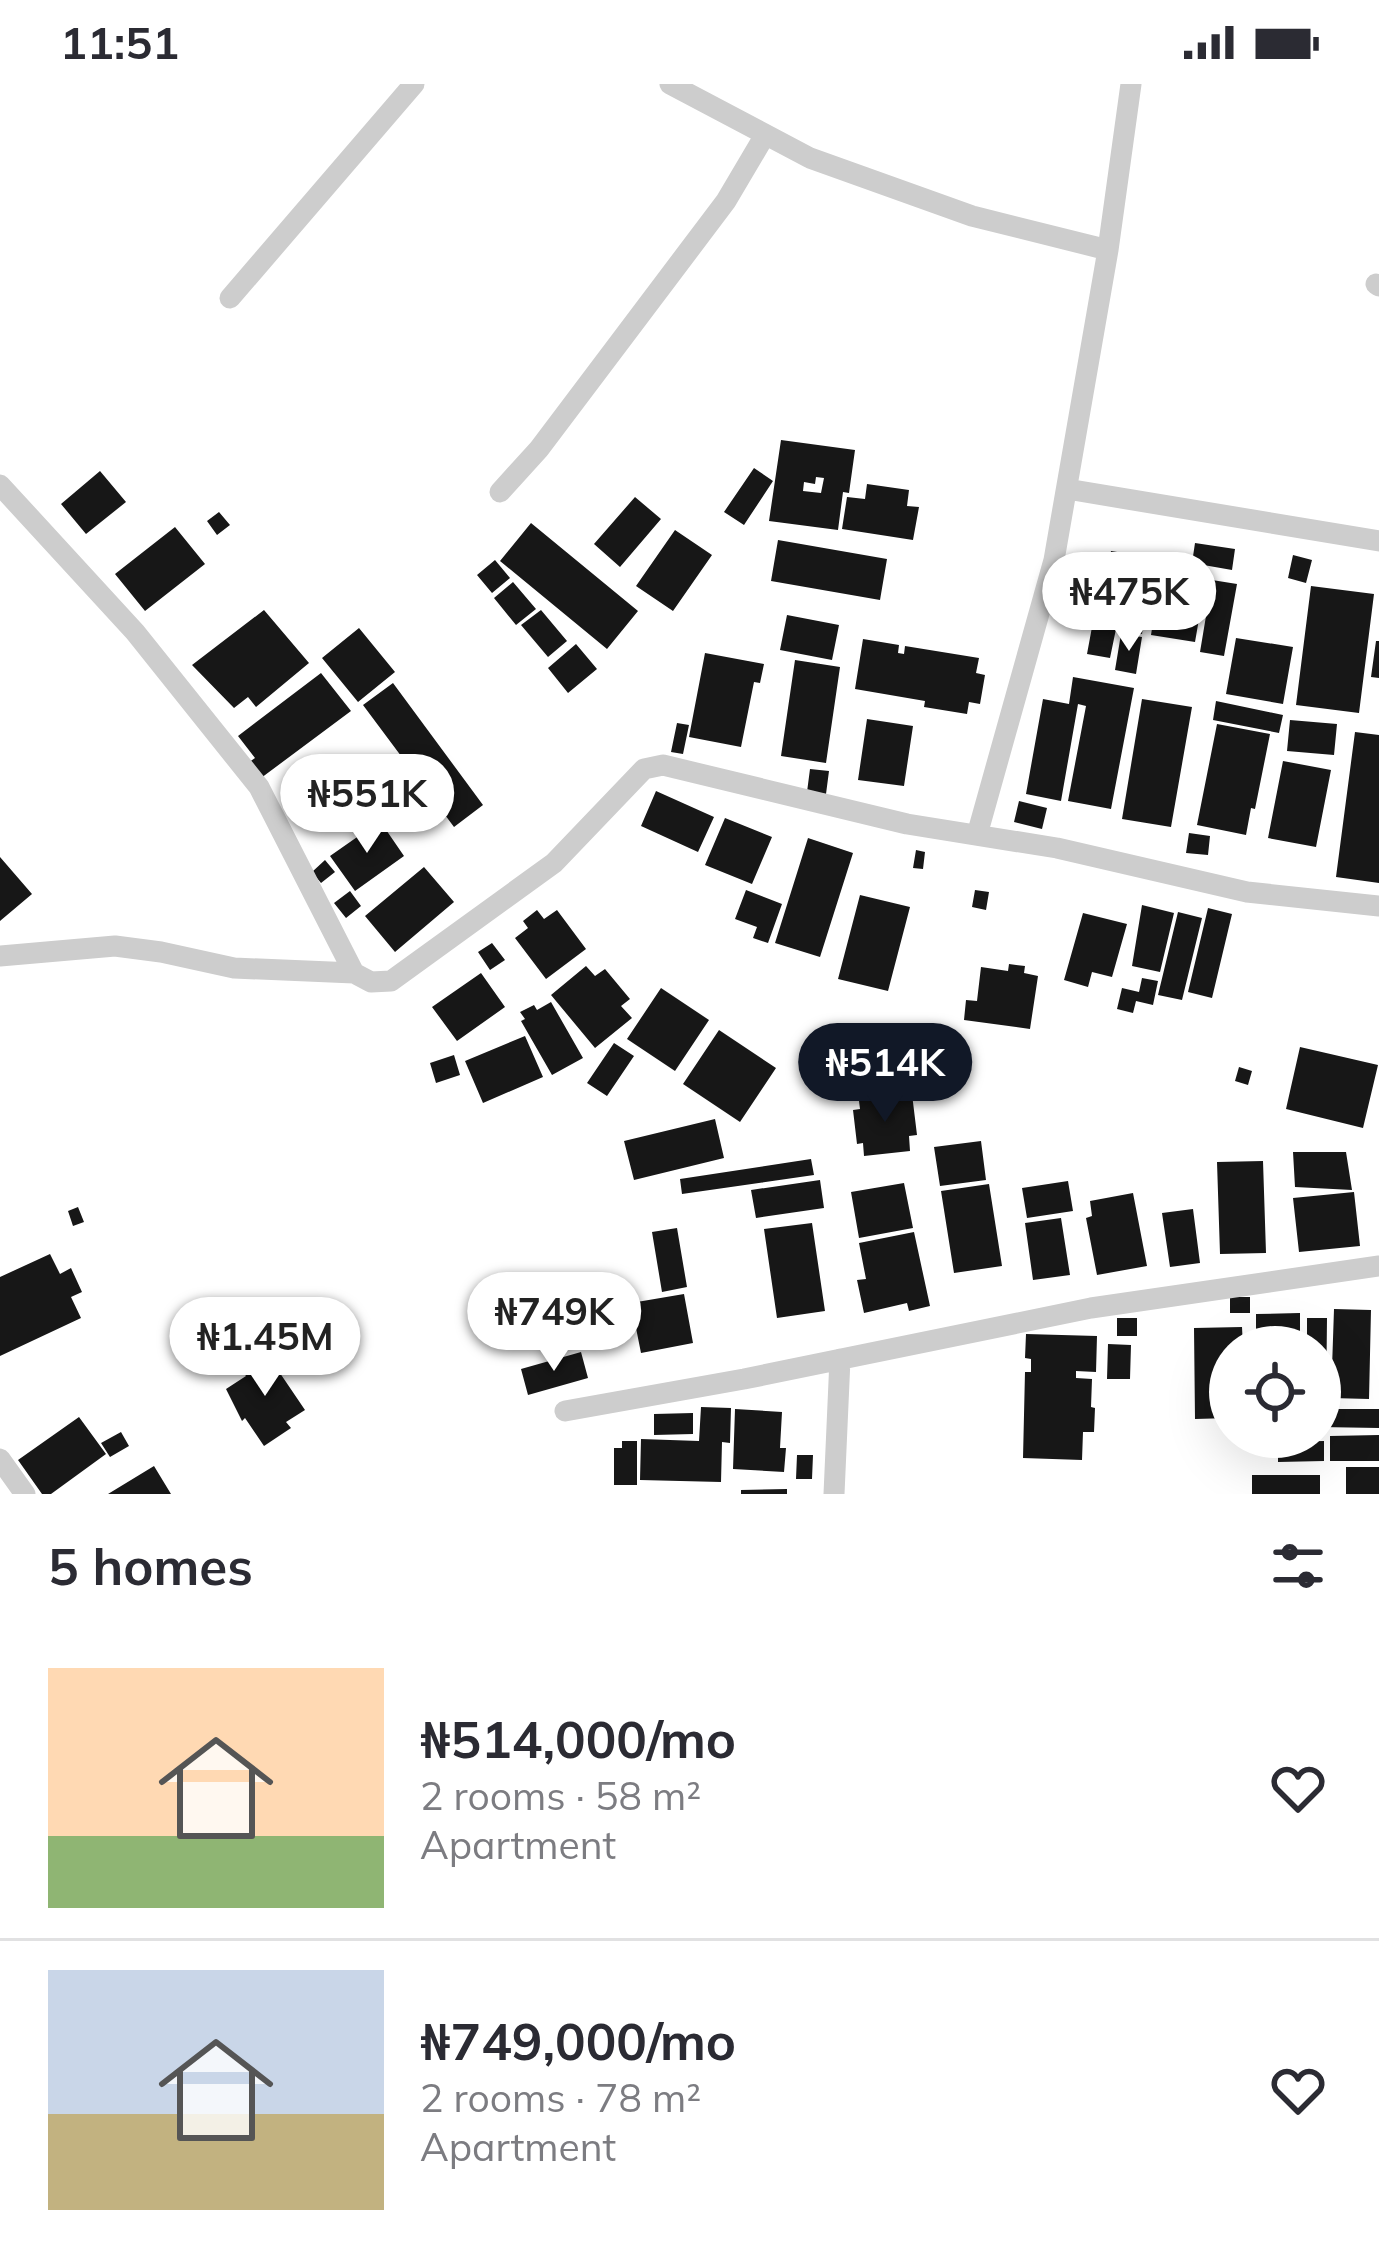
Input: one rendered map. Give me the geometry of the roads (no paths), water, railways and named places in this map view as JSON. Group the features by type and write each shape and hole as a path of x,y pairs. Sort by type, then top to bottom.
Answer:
{"street":[{"path":"230,298 414,84"},
{"path":"670,84 811,158 972,216 1108,250"},
{"path":"977,835 1054,560 1108,250 1131,84"},
{"path":"500,492 539,448 727,201 765,135"},
{"path":"0,485 135,632 259,787 354,973"},
{"path":"1066,489 1379,542"},
{"path":"0,956 115,946 234,968 354,973 370,982 391,980 554,863 651,766 663,765 907,824 1057,848 1247,892 1379,906"},
{"path":"565,1411 1091,1308 1379,1266"},
{"path":"834,1494 840,1359"},
{"path":"0,1460 25,1494"}]}
